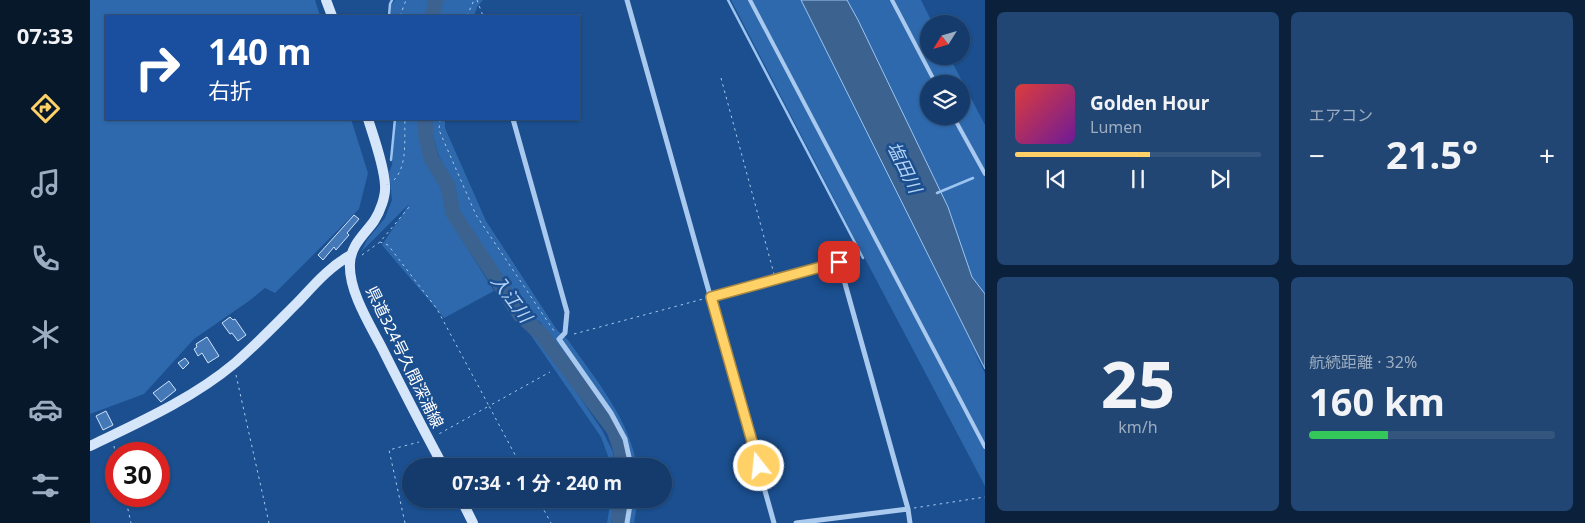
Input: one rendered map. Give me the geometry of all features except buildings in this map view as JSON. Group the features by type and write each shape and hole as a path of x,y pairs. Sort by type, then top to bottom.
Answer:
{"main road":[{"path":"326,0 332,15"},
{"path":"90,446 157,415 196,391 233,364 270,331 330,269 351,260 361,235 373,222 380,208 385,186 368,120"},
{"name":"県道324号久間深浦線","path":"351,260 352,282 361,306 439,458"},
{"path":"466,508 474,523"}],"street":[{"path":"627,0 774,523"},
{"path":"512,120 567,312 565,333 559,339 610,413 625,439 629,458"},
{"path":"711,297 839,262 908,509 910,523"},
{"path":"627,523 630,508"},
{"path":"796,523 908,509"}],"lane":[{"path":"750,0 985,447"},
{"path":"892,0 931,75"},
{"path":"958,125 985,174"}],"path":[{"path":"400,15 406,0"},
{"path":"467,15 474,0"},
{"path":"477,0 483,15"},
{"path":"720,78 776,279"},
{"path":"385,186 392,183 400,174 403,163 405,120"},
{"path":"440,120 440,130 476,215 559,339"},
{"path":"351,260 380,242 410,206"},
{"path":"380,242 388,245 438,309 517,458"},
{"path":"574,334 711,297"},
{"path":"233,364 269,523"},
{"path":"406,523 390,450 429,439 550,372"},
{"path":"112,436 113,442"},
{"path":"908,509 985,497"},
{"path":"127,507 131,523"},
{"path":"542,508 550,523"}],"shaded area":[{"path":"90,0 315,0 320,15 105,15 105,120 351,120 368,173 359,209 275,293 265,288 194,339 144,394 90,414"},
{"path":"395,0 432,0 425,15 390,15 391,5"},
{"path":"443,0 483,0 477,7 474,15 437,15"},
{"path":"731,0 810,0 985,351 985,370 973,350 985,373 985,486 861,251"},
{"path":"829,0 921,0 928,15 920,15 920,65 954,65 959,75 920,75 920,125 970,125 970,96 985,125 985,322"},
{"path":"395,120 422,120 421,145 438,175 446,209 461,238 494,291 444,318 382,245 409,204 361,252 367,240 385,218 392,200 389,172 392,165"},
{"path":"431,120 445,120 445,128 486,221 557,330 568,340 600,384 619,415 635,458 623,458 615,429 540,322 521,311 471,238 453,204 454,187 438,154"},
{"path":"530,334 541,340 602,430 613,452 613,458 609,458 601,437"},
{"path":"610,508 614,508 611,523 607,523"},
{"path":"625,508 636,508 634,523 623,523"}],"water":[{"name":"塩田川","path":"801,0 847,0 858,20 948,207 972,277 985,294 985,369"}],"waterway":[{"path":"389,15 392,0"},
{"name":"入江川","path":"432,15 436,0"},
{"path":"728,0 863,258"},
{"path":"391,160 395,120"},
{"name":"入江川","path":"425,120 426,137 431,158 448,186 453,213 520,315 542,335 614,430 621,451 621,458"},
{"path":"937,193 973,178"},
{"name":"入江川","path":"619,523 620,508"}],"route":[{"path":"759,466 711,297 839,262"}]}
